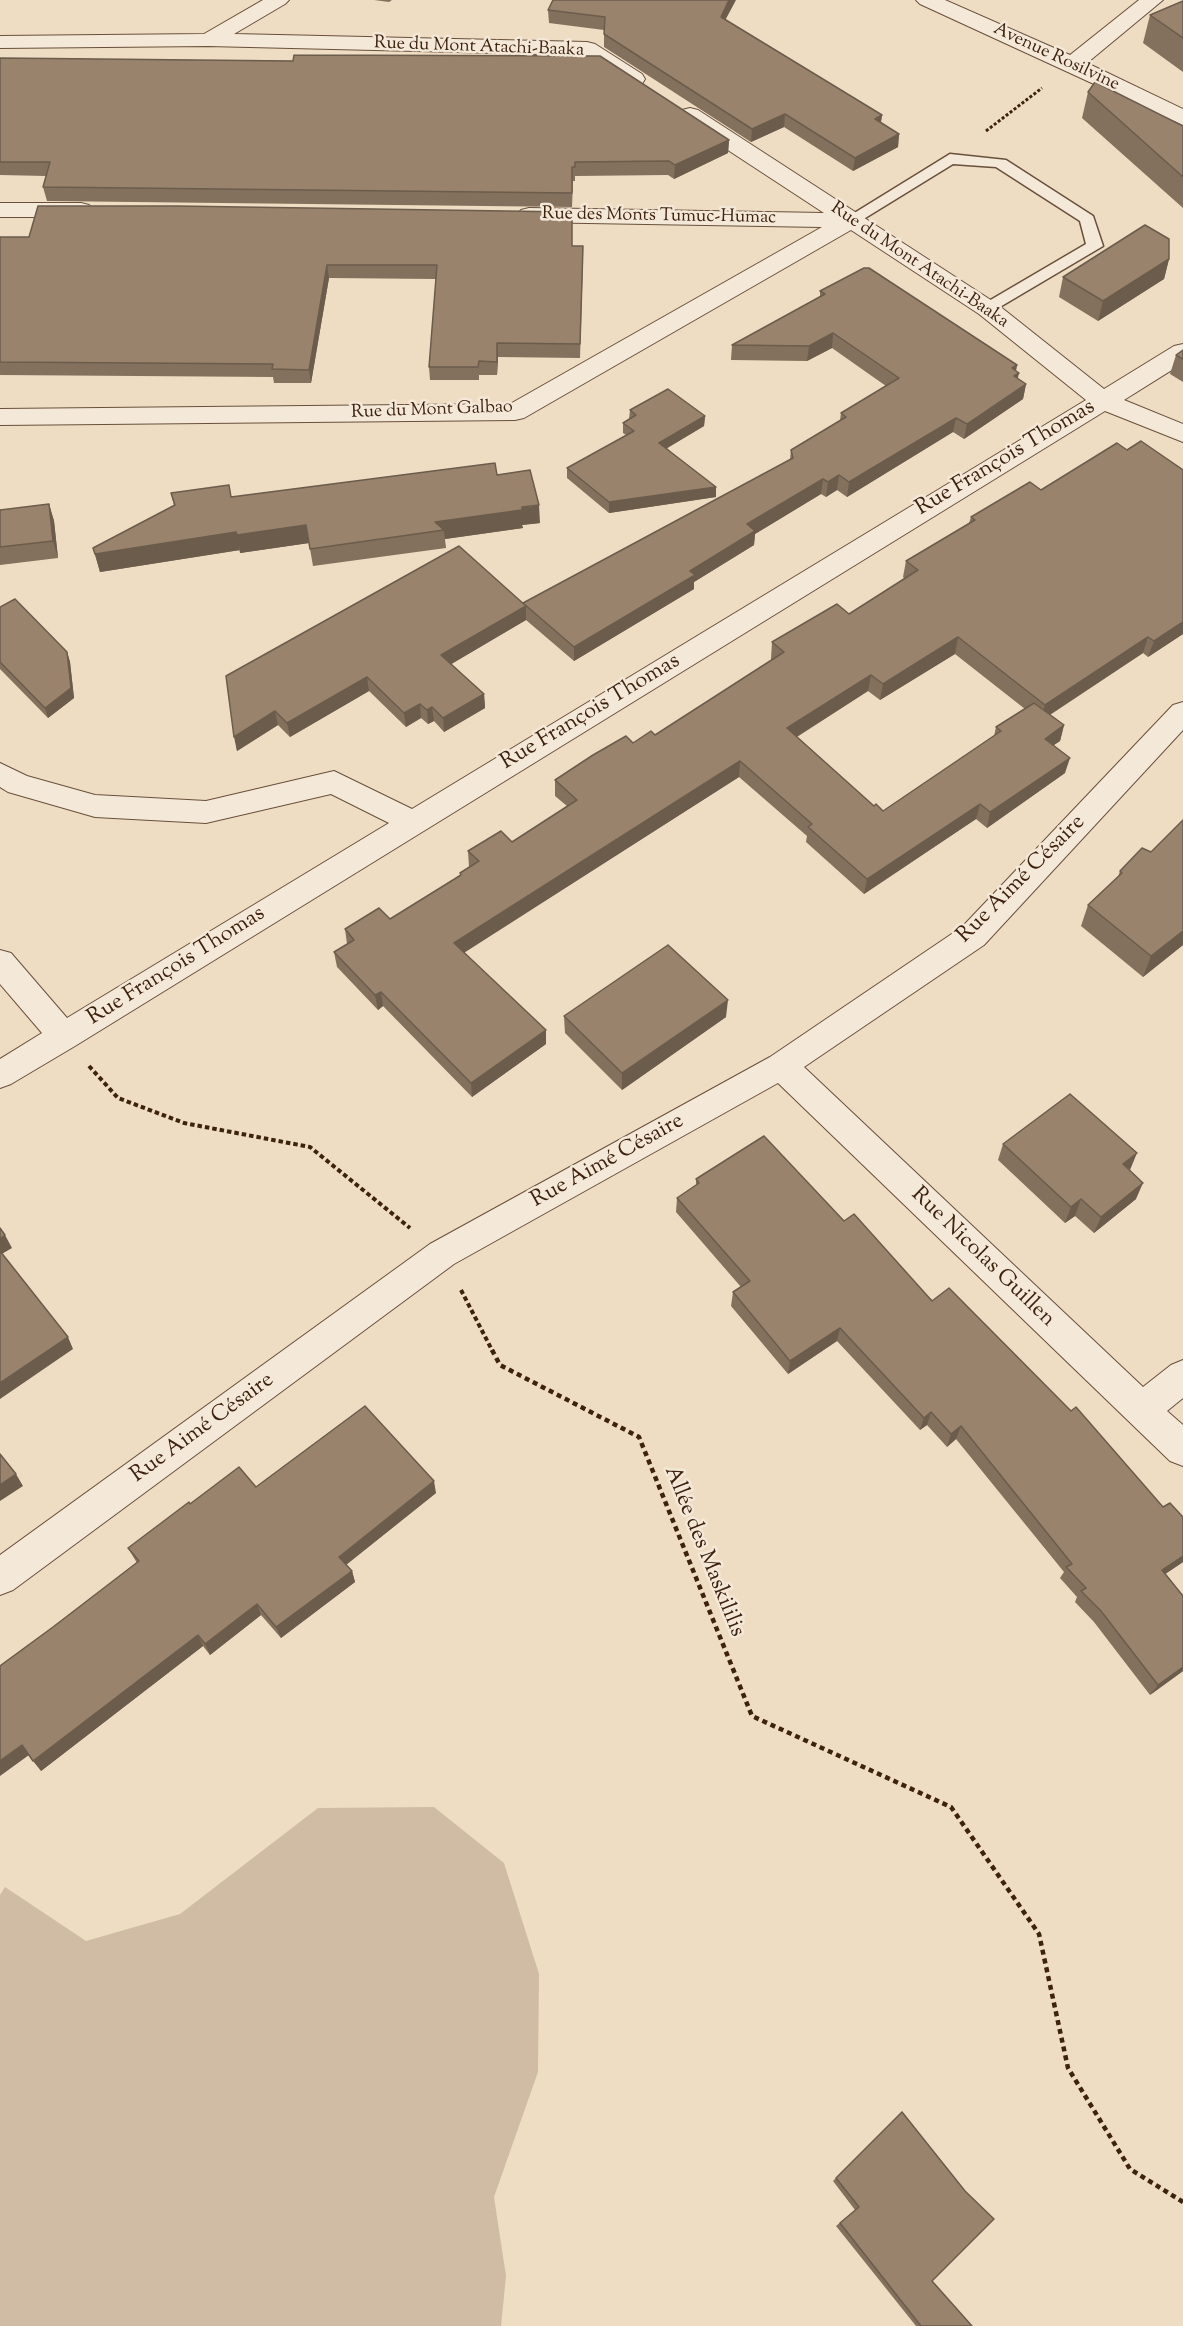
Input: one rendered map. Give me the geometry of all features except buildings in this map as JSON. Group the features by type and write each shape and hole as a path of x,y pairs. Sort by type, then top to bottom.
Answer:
{"street":[{"path":"208,40 278,0"},
{"name":"Avenue Rosilvine","path":"927,0 1072,64 1183,118"},
{"path":"1072,64 1152,0"},
{"name":"Rue du Mont Atachi-Baaka","path":"0,42 208,40 587,49 656,93"},
{"name":"Rue du Mont Atachi-Baaka","path":"675,106 988,309 1102,400 1183,434"},
{"path":"0,210 108,210"},
{"name":"Rue des Monts Tumuc-Humac","path":"503,215 851,220"},
{"name":"Rue du Mont Galbao","path":"0,417 515,412 851,220"},
{"name":"Rue François Thomas","path":"0,1075 1183,352"},
{"name":"Rue Aimé Césaire","path":"0,1577 442,1254 781,1066 973,936 1183,712"},
{"path":"0,774 18,784 95,807 206,812 334,782 413,822"},
{"path":"0,962 64,1036"},
{"name":"Rue Nicolas Guillen","path":"781,1066 1183,1449"},
{"path":"1142,1410 1183,1376"}],"lane":[{"path":"851,220 950,159 1000,163 1087,219 1095,246 988,309"}],"path":[{"path":"950,159 1072,64"},
{"name":"Allée des Maskililis","path":"64,1036 118,1098 184,1123 310,1147 442,1254 500,1365 639,1437 752,1716 951,1807 1039,1934 1068,2068 1130,2169 1183,2202"}],"shaded area":[{"path":"434,1807 504,1863 539,1974 538,2072 494,2197 506,2276 501,2326 0,2326 0,1895 5,1887 86,1941 180,1914 318,1808"}]}
